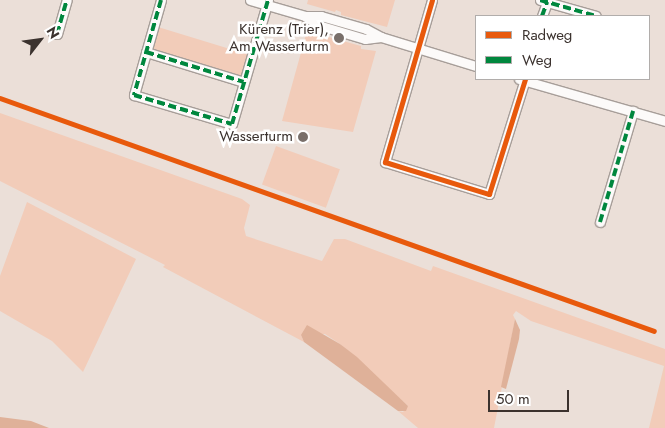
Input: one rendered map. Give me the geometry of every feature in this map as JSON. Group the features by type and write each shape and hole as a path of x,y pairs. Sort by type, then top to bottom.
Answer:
{"street":[{"path":"53,33 57,34 67,0"},
{"path":"162,0 134,95 232,124 267,2"},
{"path":"250,0 267,2 305,16 321,16 366,28 381,38 475,66"},
{"path":"432,0 385,162 489,194 523,80"},
{"path":"542,15 543,1 592,15"},
{"path":"146,52 244,82"},
{"path":"526,80 665,121"},
{"path":"600,222 633,111"}],"shaded area":[{"path":"308,0 395,0 387,27 341,15 341,12 336,10 335,12 307,4"},
{"path":"158,27 248,54 240,81 150,54"},
{"path":"307,31 361,46 361,49 376,51 353,132 282,121"},
{"path":"0,113 242,199 250,205 244,228 246,236 322,261 334,239 345,239 431,271 433,266 665,349 665,428 649,428 664,366 531,321 516,311 513,315 515,319 494,428 418,428 398,411 403,412 408,406 340,344 325,334 301,335 304,342 163,267 165,265 0,181"},
{"path":"276,146 340,169 326,208 262,185"},
{"path":"27,202 136,259 83,372 52,341 0,311 0,276"},
{"path":"515,319 520,330 519,339 506,389 501,387"},
{"path":"307,325 340,344 357,357 408,406 406,411 398,411 304,342 301,335"},
{"path":"0,417 31,421 49,428 0,428"}],"marked path":[{"path":"53,33 57,34 67,0"},
{"path":"161,0 134,95 232,124 268,0"},
{"path":"540,0 592,15"},
{"path":"542,15 547,2"},
{"path":"146,52 244,82"},
{"path":"600,222 633,111"}],"cycle path":[{"path":"432,0 385,162 489,194 525,80"},
{"path":"0,98 654,331"}],"place":[{"name":"Kürenz (Trier), Am Wasserturm","path":"339,38"},
{"name":"Wasserturm","path":"303,137"}]}
